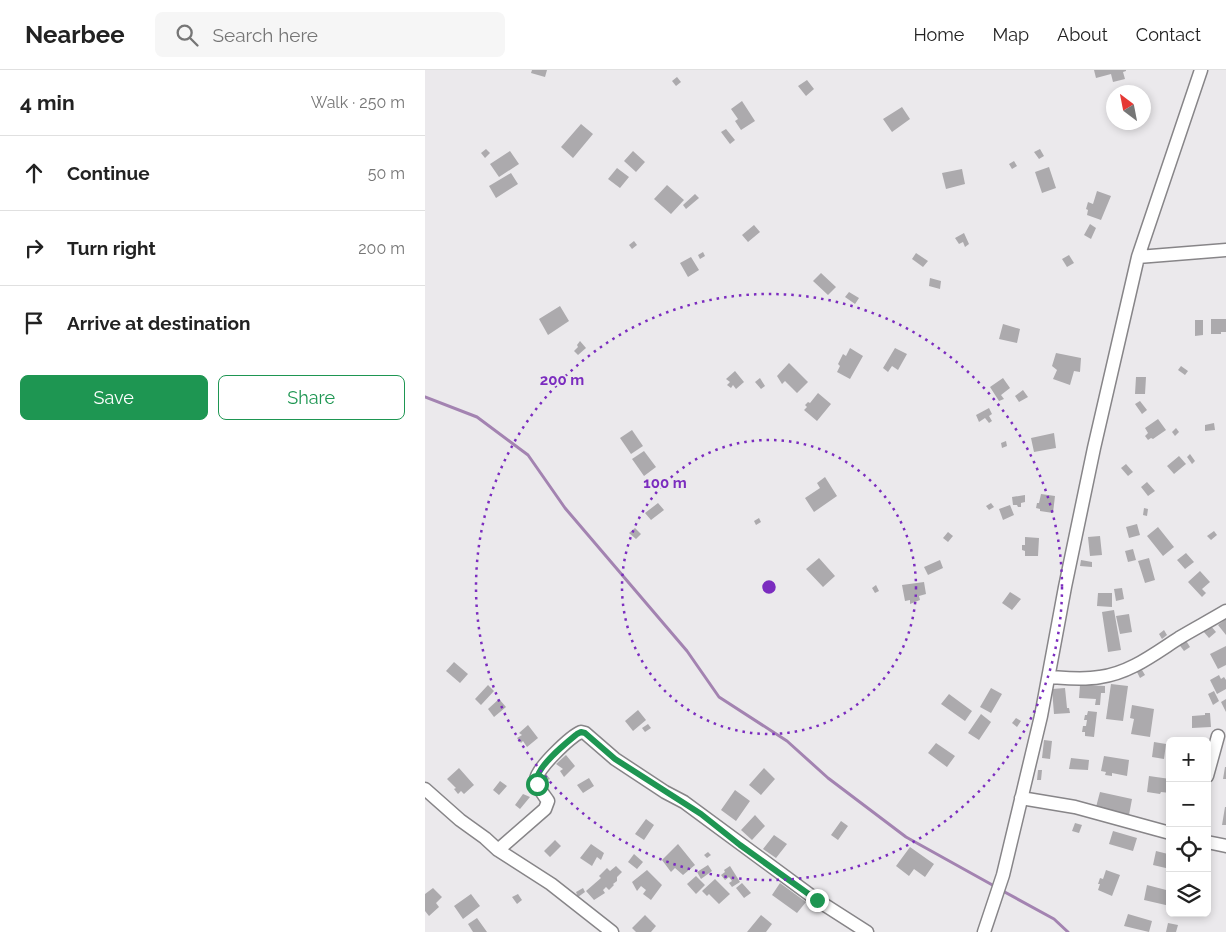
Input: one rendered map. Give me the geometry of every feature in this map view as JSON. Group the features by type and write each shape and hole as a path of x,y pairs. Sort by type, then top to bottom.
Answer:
{"street":[{"path":"984,932 1003,875 1050,677 1054,645 1094,448 1138,258 1201,70"},
{"path":"1138,258 1226,250"},
{"path":"1050,677 1083,679 1102,677 1125,670 1148,659 1226,611"},
{"path":"499,850 545,809 548,801 536,780 537,775 563,746 581,732 585,733 615,759 665,792 684,802 817,900 867,932"},
{"path":"1211,761 1218,736"},
{"path":"425,789 460,820 499,850 551,884 612,932"},
{"path":"1021,798 1075,808 1166,832"},
{"path":"1211,843 1226,846"}],"building":[{"path":"532,70 547,70 545,77 531,73"},
{"path":"1094,70 1126,70 1123,72 1125,79 1113,82 1111,74 1096,78"},
{"path":"677,77 681,82 676,86 672,81"},
{"path":"807,80 814,89 806,96 798,86"},
{"path":"742,101 755,121 741,130 735,121 738,119 731,109"},
{"path":"902,107 910,119 892,132 883,119"},
{"path":"581,124 593,134 573,158 561,147"},
{"path":"726,129 735,140 730,144 721,132"},
{"path":"486,149 490,153 485,158 481,153"},
{"path":"1040,149 1044,156 1039,159 1034,152"},
{"path":"510,151 519,164 499,177 490,164"},
{"path":"633,151 645,162 636,172 624,161"},
{"path":"1014,161 1017,166 1012,169 1009,164"},
{"path":"1049,167 1056,188 1042,193 1035,172"},
{"path":"617,168 629,177 620,188 608,179"},
{"path":"962,169 965,184 946,189 942,173"},
{"path":"511,173 518,184 496,198 489,186"},
{"path":"667,185 684,200 671,214 654,199"},
{"path":"1097,191 1111,196 1101,220 1087,215 1088,210 1086,209 1088,202 1093,204"},
{"path":"695,194 699,198 686,209 683,205"},
{"path":"1090,224 1096,228 1091,239 1084,235"},
{"path":"754,225 760,232 748,242 742,235"},
{"path":"964,233 969,244 965,247 963,242 959,244 955,238"},
{"path":"634,241 637,245 632,249 629,245"},
{"path":"703,252 705,256 700,259 698,255"},
{"path":"916,253 928,261 923,267 912,259"},
{"path":"1069,255 1074,263 1067,267 1062,259"},
{"path":"691,257 699,270 688,277 680,263"},
{"path":"821,273 836,287 828,295 813,281"},
{"path":"930,278 941,281 940,289 929,286"},
{"path":"849,292 859,298 855,304 845,297"},
{"path":"560,306 569,321 548,335 539,319"},
{"path":"1211,319 1226,319 1226,332 1211,334"},
{"path":"1195,320 1203,320 1203,335 1195,336"},
{"path":"1003,324 1020,329 1017,343 999,339"},
{"path":"580,341 586,348 578,355 574,351"},
{"path":"850,348 863,356 850,379 837,372 840,366 838,364 843,354 846,356"},
{"path":"895,348 907,354 898,370 892,366 888,372 883,368"},
{"path":"1056,353 1081,358 1080,372 1074,371 1070,385 1053,379 1057,370 1052,366"},
{"path":"789,363 808,382 797,393 785,381 782,384 777,376"},
{"path":"1181,366 1188,371 1185,375 1178,370"},
{"path":"735,371 744,382 736,389 733,385 731,388 727,385 730,382 726,379"},
{"path":"1136,377 1146,377 1145,394 1135,394"},
{"path":"760,378 765,386 761,389 755,382"},
{"path":"1003,378 1010,388 1001,395 1004,399 999,401 990,387"},
{"path":"1023,390 1028,397 1019,402 1015,396"},
{"path":"818,393 831,404 817,421 804,410 807,407 805,405 808,402 810,403"},
{"path":"1140,401 1147,410 1142,414 1135,404"},
{"path":"989,408 992,414 989,416 992,421 989,423 985,418 979,422 976,415"},
{"path":"1158,419 1166,430 1153,439 1148,440 1145,436 1148,433 1145,428"},
{"path":"1214,423 1215,430 1205,431 1205,425"},
{"path":"1176,428 1179,432 1175,436 1172,432"},
{"path":"632,430 643,446 631,454 620,438"},
{"path":"1054,433 1056,448 1034,452 1031,438"},
{"path":"1006,441 1007,446 1002,448 1001,443"},
{"path":"644,451 656,467 644,476 632,459"},
{"path":"1190,454 1195,461 1192,464 1187,457"},
{"path":"1179,456 1186,464 1174,474 1167,466"},
{"path":"1126,464 1133,472 1128,476 1121,468"},
{"path":"825,477 837,496 814,512 805,498 820,488 817,483"},
{"path":"1147,482 1155,491 1148,496 1141,487"},
{"path":"1041,494 1055,496 1053,513 1040,511 1040,509 1036,508"},
{"path":"1025,495 1025,502 1021,503 1021,507 1013,505 1012,497"},
{"path":"658,503 664,510 651,520 645,513"},
{"path":"991,503 994,507 989,510 986,506"},
{"path":"1010,505 1014,515 1003,520 999,509"},
{"path":"1144,508 1148,509 1147,516 1143,515"},
{"path":"759,518 761,522 756,525 754,521"},
{"path":"1137,524 1140,535 1129,538 1126,527"},
{"path":"1158,527 1174,547 1163,556 1147,536"},
{"path":"635,528 641,534 636,539 629,533"},
{"path":"1214,531 1217,535 1211,540 1207,536"},
{"path":"948,532 953,536 948,542 943,538"},
{"path":"1100,536 1102,555 1090,556 1088,537"},
{"path":"1025,537 1039,538 1038,556 1025,556 1022,545 1025,545"},
{"path":"1133,549 1136,560 1128,562 1125,551"},
{"path":"1186,553 1194,562 1185,569 1177,560"},
{"path":"819,558 835,576 823,587 806,569"},
{"path":"1149,558 1155,580 1145,583 1138,561"},
{"path":"940,560 943,568 928,575 924,567"},
{"path":"1081,560 1092,562 1092,567 1080,566"},
{"path":"1200,571 1210,582 1202,589 1206,593 1202,597 1188,582"},
{"path":"924,582 926,594 919,596 920,600 910,604 910,600 905,601 902,585"},
{"path":"876,585 879,591 875,593 872,588"},
{"path":"1122,588 1124,599 1116,601 1114,589"},
{"path":"1010,592 1021,599 1012,610 1002,603"},
{"path":"1098,593 1112,593 1112,607 1097,606"},
{"path":"1114,610 1121,650 1108,652 1102,612"},
{"path":"1129,614 1132,632 1120,634 1116,616"},
{"path":"1226,619 1226,635 1218,625"},
{"path":"1210,625 1216,632 1209,638 1203,631"},
{"path":"1164,630 1167,635 1162,639 1159,634"},
{"path":"1185,639 1190,647 1184,651 1178,643"},
{"path":"1226,646 1226,665 1218,669 1210,654"},
{"path":"454,662 468,674 460,683 446,671"},
{"path":"1142,670 1145,675 1140,678 1137,672"},
{"path":"1219,675 1221,679 1224,677 1226,680 1226,689 1217,694 1210,680"},
{"path":"1111,684 1128,686 1123,721 1106,719"},
{"path":"488,685 494,691 481,705 475,699"},
{"path":"1080,685 1105,686 1105,693 1101,693 1100,705 1095,705 1096,699 1079,698"},
{"path":"991,688 1002,694 991,713 980,707"},
{"path":"1065,688 1067,708 1069,708 1070,713 1054,714 1052,689"},
{"path":"1214,691 1219,701 1213,705 1208,694"},
{"path":"949,694 972,711 965,721 941,704"},
{"path":"499,699 506,707 494,717 488,709"},
{"path":"1226,699 1226,712 1221,702"},
{"path":"1132,705 1154,709 1150,737 1131,734 1134,719 1130,718"},
{"path":"638,710 646,720 633,731 625,721"},
{"path":"1088,711 1097,712 1094,737 1085,736 1085,732 1082,732 1083,726 1086,726 1087,720 1084,720"},
{"path":"1205,713 1210,713 1211,727 1192,728 1192,716 1205,715"},
{"path":"981,714 991,722 979,740 968,733"},
{"path":"1016,718 1021,721 1017,727 1012,723"},
{"path":"648,724 651,728 645,732 642,728"},
{"path":"528,725 538,738 527,747 523,741 521,743 517,738 522,735 519,733"},
{"path":"1044,740 1052,741 1050,759 1042,758"},
{"path":"1154,742 1166,744 1164,759 1152,757"},
{"path":"936,743 955,756 947,767 928,753"},
{"path":"566,755 575,766 564,777 560,771 563,769 556,764"},
{"path":"1104,756 1129,760 1127,776 1112,773 1112,776 1105,775 1106,772 1101,771"},
{"path":"1071,758 1089,760 1088,770 1069,769"},
{"path":"1225,767 1226,779 1223,779"},
{"path":"459,768 474,785 464,794 461,791 458,794 454,789 456,788 447,779"},
{"path":"764,768 775,779 761,795 749,785"},
{"path":"1038,770 1042,770 1041,780 1037,780"},
{"path":"546,774 550,779 546,781 543,776"},
{"path":"1149,776 1166,778 1166,793 1161,792 1160,794 1147,792"},
{"path":"589,778 594,786 583,793 577,785"},
{"path":"500,781 507,786 499,795 493,790"},
{"path":"735,790 750,801 736,821 721,810"},
{"path":"1100,792 1132,799 1129,815 1096,807"},
{"path":"523,794 530,797 520,809 515,805"},
{"path":"1225,807 1226,825 1222,825"},
{"path":"755,815 765,826 752,840 741,830"},
{"path":"646,819 654,825 644,840 635,834"},
{"path":"841,821 848,826 838,840 831,835"},
{"path":"1075,823 1082,825 1079,833 1072,831"},
{"path":"1113,831 1137,838 1133,851 1109,844"},
{"path":"774,835 787,844 776,858 763,849"},
{"path":"555,840 561,846 550,857 544,851"},
{"path":"591,844 604,853 601,860 597,857 592,866 580,858"},
{"path":"678,844 695,865 683,875 675,868 671,872 662,860"},
{"path":"910,847 934,864 925,877 914,869 909,876 896,866"},
{"path":"1156,851 1166,854 1166,868 1153,865"},
{"path":"708,852 711,855 707,858 704,855"},
{"path":"634,854 643,862 637,869 628,862"},
{"path":"708,865 712,871 701,879 697,872"},
{"path":"616,866 622,872 617,877 617,881 609,890 606,887 603,890 605,893 594,900 586,891 601,878 599,876 607,868 610,871"},
{"path":"730,866 740,882 732,887 729,883 732,881 729,877 725,880 721,875"},
{"path":"647,870 662,885 651,900 643,894 646,890 641,886 637,891 632,882"},
{"path":"1106,870 1120,875 1112,896 1098,890 1100,878 1103,879"},
{"path":"696,876 705,885 696,894 687,884"},
{"path":"715,879 730,894 719,904 709,894 707,896 702,891"},
{"path":"742,883 751,893 744,898 736,888"},
{"path":"780,883 806,902 797,913 772,895"},
{"path":"1147,885 1166,890 1166,905 1144,900"},
{"path":"433,888 442,897 436,903 439,907 429,916 425,911 425,894"},
{"path":"583,888 585,892 578,897 576,892"},
{"path":"471,894 480,906 463,919 454,906"},
{"path":"518,894 522,900 517,904 512,897"},
{"path":"1128,914 1152,921 1149,932 1124,926"},
{"path":"645,915 656,926 651,932 636,932 632,928"},
{"path":"761,915 772,924 766,932 747,932"},
{"path":"477,918 487,932 473,932 468,924"},
{"path":"1168,923 1178,925 1176,932 1166,932"}],"waterway":[{"path":"425,397 477,417 528,455 565,508 687,651 719,697 787,741 828,778 906,837 996,887"},
{"path":"1001,890 1054,919 1068,932"}],"route":[{"path":"537,784 537,775 544,765 577,734 585,733 615,759 665,792 684,802 817,900"}]}
